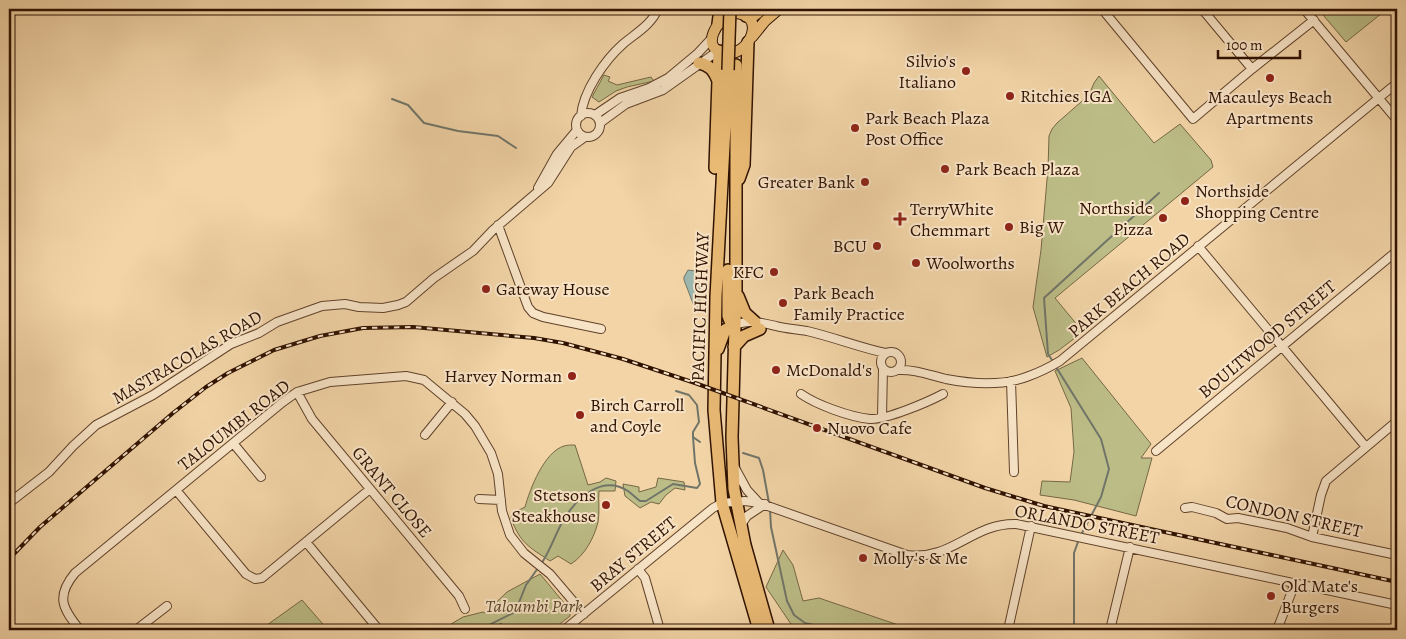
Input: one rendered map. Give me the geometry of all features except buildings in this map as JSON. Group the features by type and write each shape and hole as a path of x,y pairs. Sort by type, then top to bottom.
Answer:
{"highway":[{"path":"718,24 720,9"},
{"name":"PACIFIC HIGHWAY","path":"730,9 736,188 734,489 741,525 769,630"},
{"name":"PACIFIC HIGHWAY","path":"737,9 724,137 716,297 714,410 722,502 759,630"},
{"path":"736,188 744,165 749,40"},
{"path":"716,297 714,217 718,51"},
{"path":"699,63 711,68 718,82"},
{"path":"724,137 729,165 728,316 735,325"},
{"path":"734,347 757,326 745,313 736,289"},
{"path":"714,362 723,333 729,327 735,325"}],"main road":[{"path":"763,9 748,15 738,13 727,15 714,30 712,38 714,47 726,54 735,52 779,9"},
{"path":"748,15 754,28 749,40"}],"street":[{"path":"600,123 588,114 582,106 586,96 605,64 651,21 658,9"},
{"path":"1102,9 1193,119 1314,20"},
{"path":"1202,9 1252,69"},
{"path":"1304,9 1397,120"},
{"path":"712,38 698,53 668,78 588,114 576,122 577,130 585,137 592,137 598,133 600,123 626,104 664,90 718,51"},
{"name":"PARK BEACH ROAD","path":"901,359 921,371 940,378 964,383 1011,381 1028,377 1048,368 1060,361 1397,83"},
{"name":"MASTRACOLAS ROAD","path":"536,192 557,154 577,130"},
{"name":"MASTRACOLAS ROAD","path":"9,502 49,472 96,425 153,395 231,344 259,333 277,322 322,306 345,304 358,307 383,308 403,304 434,278 473,251 488,234 548,183 571,148 585,137"},
{"path":"498,226 528,307 532,313 601,329"},
{"path":"1198,246 1366,447"},
{"name":"BOULTWOOD STREET","path":"1156,451 1397,251"},
{"path":"735,325 742,322 757,326 805,331 857,347 885,353 894,352 901,359 901,365 888,379 882,392"},
{"path":"857,347 888,372 896,371"},
{"path":"882,417 881,365 885,353"},
{"name":"PARK BEACH ROAD","path":"896,371 921,371"},
{"name":"TALOUMBI ROAD","path":"80,630 69,616 63,604 66,586 75,573 283,402 297,392 330,382 406,376 424,380 465,414 484,440 498,474 501,500 510,535 524,553 550,574 584,614"},
{"path":"1011,381 1014,472"},
{"name":"GRANT CLOSE","path":"297,392 312,419 459,596 465,609"},
{"path":"801,394 810,400 871,419 932,401 943,394"},
{"path":"425,435 452,402"},
{"path":"1312,537 1326,481 1397,420"},
{"path":"233,443 261,477"},
{"path":"733,463 748,490 762,503 747,516 741,525"},
{"path":"176,490 246,574 258,579 262,578 370,488"},
{"path":"479,499 501,500"},
{"name":"ORLANDO STREET","path":"722,502 762,503 887,549 913,556 940,553 984,529 996,525 1016,524 1397,605"},
{"name":"BRAY STREET","path":"564,630 722,502"},
{"name":"CONDON STREET","path":"1184,508 1192,507 1216,513 1227,519 1238,518 1287,528 1312,537 1397,555"},
{"path":"1008,630 1031,526"},
{"path":"306,542 379,630"},
{"path":"1110,630 1130,547"},
{"path":"638,569 645,578 660,630"},
{"path":"1277,630 1295,583"},
{"path":"136,630 167,606"}],"green space":[{"path":"1318,9 1387,9 1346,42"},
{"path":"604,75 610,77 608,81 617,85 651,77 654,81 616,91 599,102 592,97"},
{"path":"1099,76 1154,143 1180,124 1211,160 1213,167 1055,298 1083,332 1047,357 1033,307 1041,250 1049,136 1057,123 1089,95"},
{"path":"1082,358 1151,444 1141,458 1152,458 1136,516 1074,500 1040,495 1042,481 1070,482 1074,452 1071,408 1055,371"},
{"path":"575,445 588,485 600,482 606,478 616,481 615,491 599,491 599,518 594,534 585,551 571,564 558,556 550,561 531,548 518,533 511,518 513,513 525,507 534,481 550,456 564,446"},
{"path":"658,478 684,482 685,490 675,488 659,504 651,502 640,508 625,496 623,484 639,487 639,492 656,487"},
{"path":"783,550 793,565 803,601 819,598 913,630 795,630 766,587"},
{"name":"Taloumbi Park","path":"540,574 570,610 570,616 552,630 507,630 501,623 492,630 441,630 463,617 485,613 507,592"},
{"path":"302,600 328,630 260,630"}],"water":[{"path":"688,270 695,271 699,279 700,296 697,309 694,306 684,280"}],"waterway":[{"path":"392,99 408,105 424,123 458,131 498,136 516,148"},
{"path":"1054,363 1048,354 1044,298 1159,193"},
{"path":"1056,367 1101,439 1109,469 1101,497 1081,535"},
{"path":"676,391 689,395 697,405 699,422 693,432 693,437 700,442"},
{"path":"541,564 569,511 583,496 591,491 609,485 618,486 628,491 640,501 646,501 673,484 697,488 700,484 695,463 693,437"},
{"path":"743,453 759,458 769,503"},
{"path":"770,510 771,527 787,601 794,615 805,623 831,629 865,630"},
{"path":"1074,630 1074,553 1079,539"},
{"path":"479,630 513,613 526,585 538,568"}],"railway":[{"path":"9,559 40,527 173,413 206,387 228,373 274,350 320,336 363,328 413,327 534,338 563,343 623,359 695,383 985,488 1044,506 1397,582"}],"place":[{"name":"Silvio's Italiano","path":"966,71"},
{"name":"Macauleys Beach Apartments","path":"1270,78"},
{"name":"Ritchies IGA","path":"1010,96"},
{"name":"Park Beach Plaza Post Office","path":"855,128"},
{"name":"Park Beach Plaza","path":"945,169"},
{"name":"Greater Bank","path":"865,182"},
{"name":"Northside Shopping Centre","path":"1185,201"},
{"name":"Northside Pizza","path":"1163,218"},
{"name":"TerryWhite Chemmart","path":"900,219"},
{"name":"Big W","path":"1009,227"},
{"name":"BCU","path":"877,246"},
{"name":"Woolworths","path":"916,263"},
{"name":"KFC","path":"774,272"},
{"name":"Gateway House","path":"486,289"},
{"name":"Park Beach Family Practice","path":"783,303"},
{"name":"McDonald's","path":"776,370"},
{"name":"Harvey Norman","path":"572,376"},
{"name":"Birch Carroll and Coyle","path":"580,415"},
{"name":"Nuovo Cafe","path":"817,428"},
{"name":"Stetsons Steakhouse","path":"606,505"},
{"name":"Molly's & Me","path":"863,558"},
{"name":"Old Mate's Burgers","path":"1271,596"}]}
